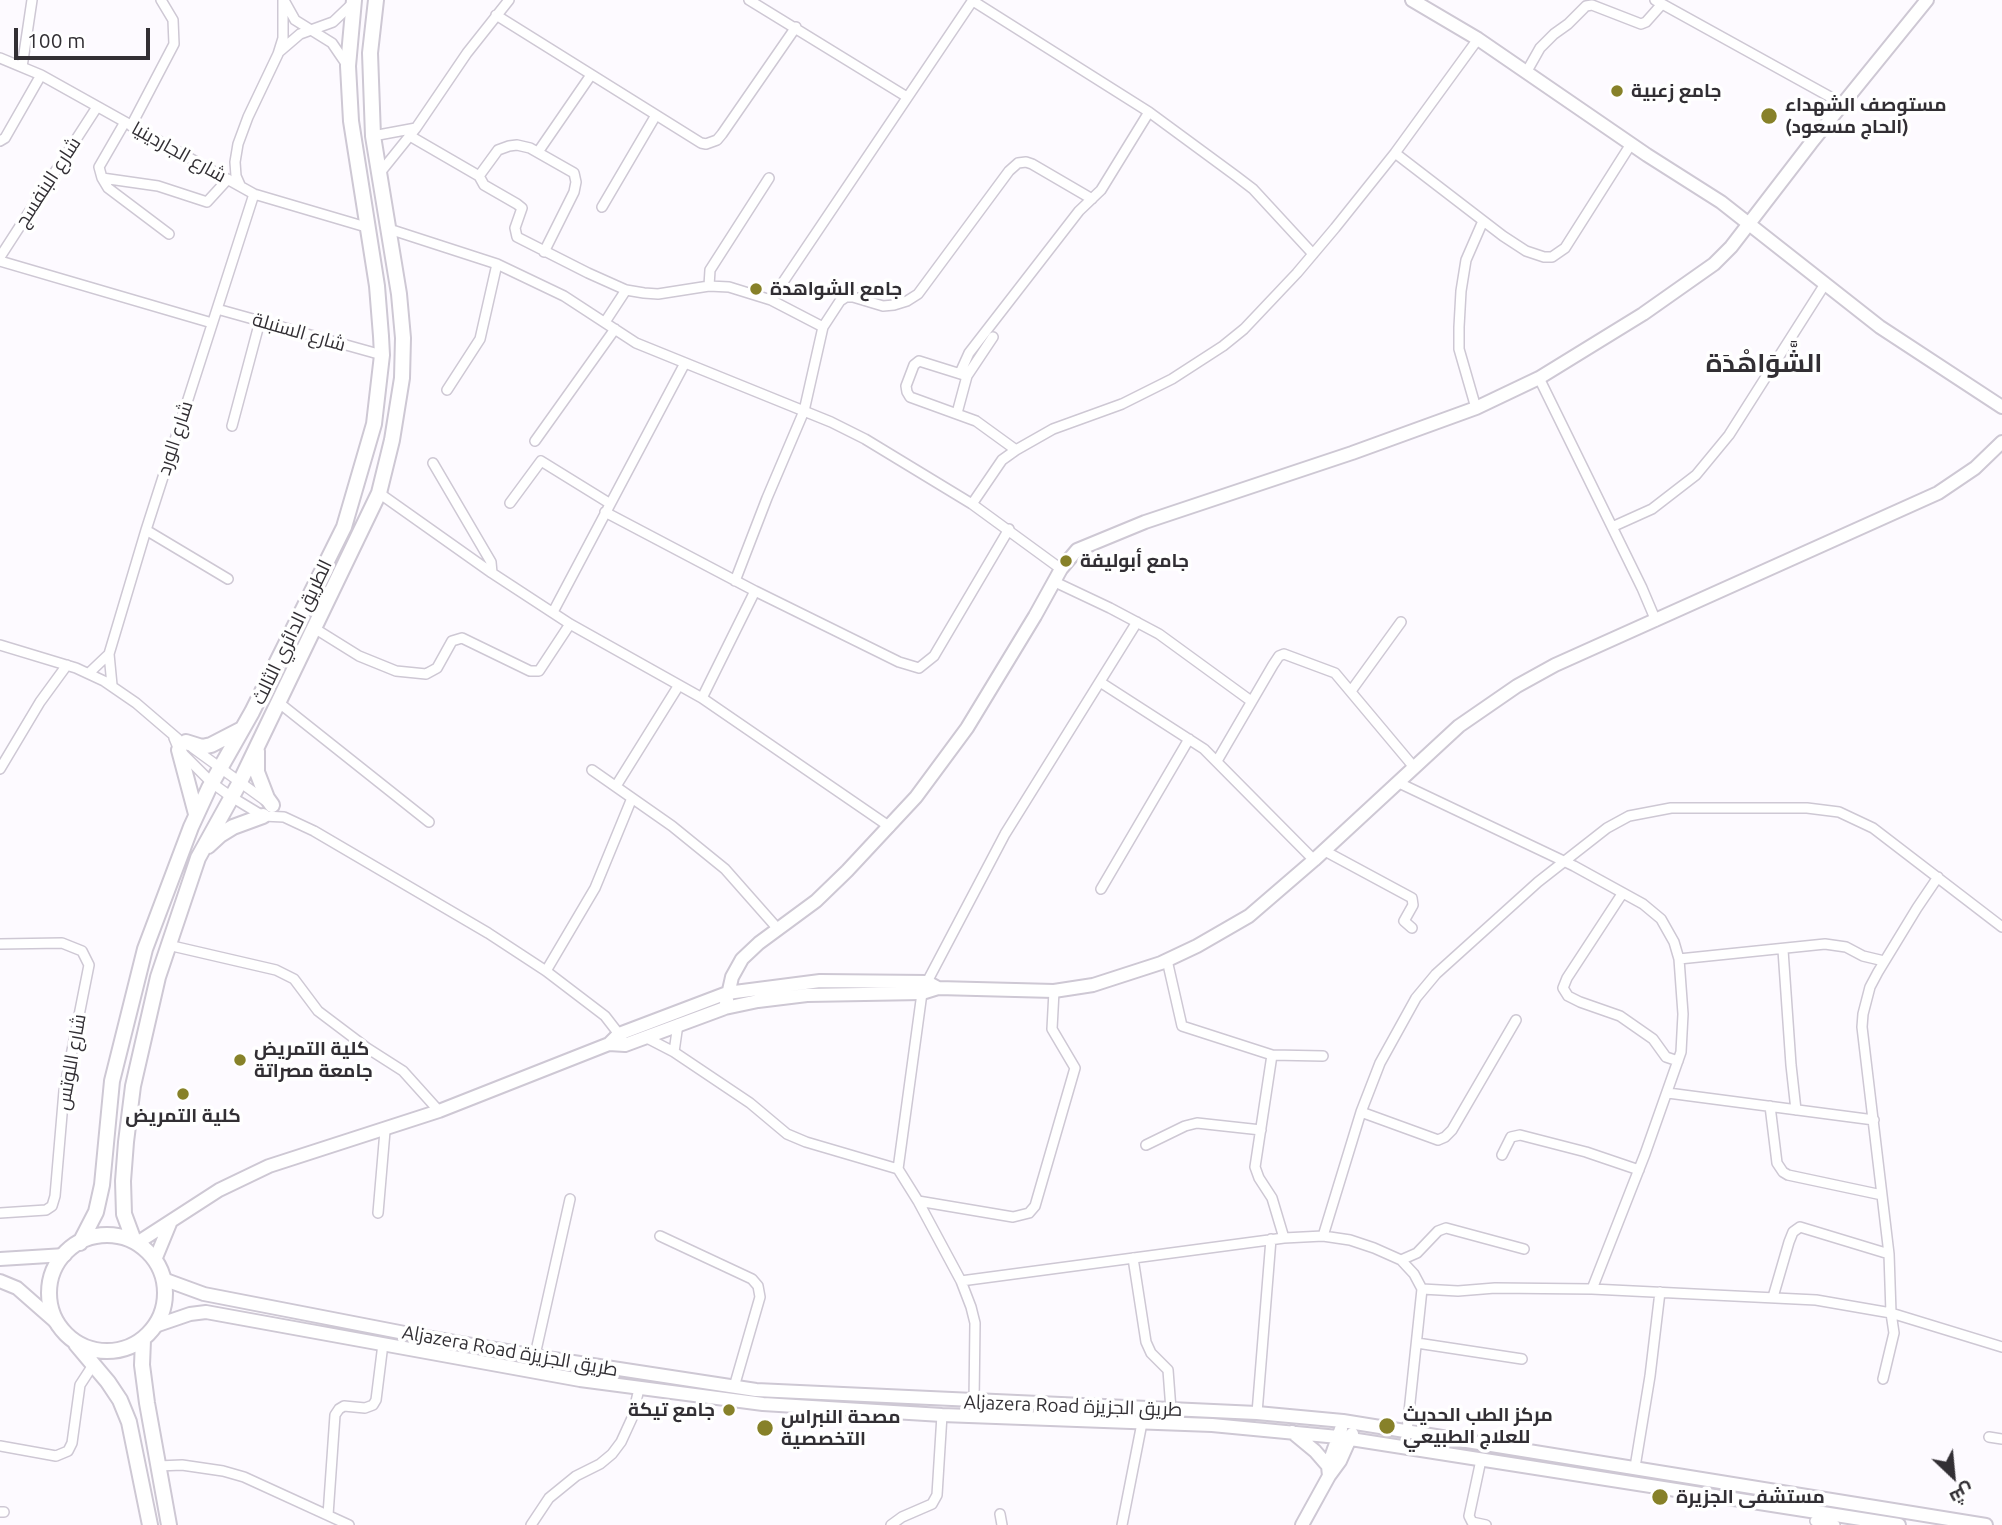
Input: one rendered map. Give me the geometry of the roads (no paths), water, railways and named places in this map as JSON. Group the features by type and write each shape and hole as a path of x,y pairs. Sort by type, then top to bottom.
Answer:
{"main road":[{"name":"الطريق الدائري الثالث","path":"135,1242 124,1213 122,1181 126,1142 145,1024 168,945 198,858 240,782 379,493 392,440 402,378 400,294 373,136 370,53 376,0"},
{"name":"الطريق الدائري الثالث","path":"80,1242 96,1212 102,1185 112,1081 145,949 197,814 344,527 374,424 382,355 377,286 351,121 348,66 354,1"},
{"path":"197,814 180,744 202,747 211,745 243,728"},
{"path":"198,858 220,835 268,811 267,798 257,772 256,759 260,741"},
{"path":"73,1340 90,1349 110,1351 130,1347 143,1340 155,1326 164,1304 163,1279 155,1260 135,1242 107,1236 80,1242 58,1263 50,1283 50,1304 58,1324 120,1399 129,1422 150,1525"},
{"path":"143,1340 142,1365 169,1525"}],"street":[{"path":"22,67 32,0"},
{"path":"161,0 173,20 174,44 128,124 99,167 108,188 169,234"},
{"path":"283,0 295,20 332,43 348,66"},
{"path":"240,185 235,162 238,144 256,97 278,54 284,27 283,0"},
{"path":"379,174 509,0"},
{"path":"749,0 907,97"},
{"path":"771,300 973,0 1149,112 1253,189 1313,254"},
{"path":"1412,0 1478,38 1631,144 1721,202 1880,327 2002,407"},
{"path":"724,1008 732,977 742,959 816,901 848,872 916,797 967,728 1061,569 1077,550 1145,522 1352,453 1476,408 1539,378 1685,286 1731,247 1927,0"},
{"path":"278,54 300,34 333,22 354,1"},
{"path":"1527,71 1540,48 1586,6 1592,5 1640,23 1646,22 1658,2 1843,104"},
{"path":"496,15 701,143 711,144 717,140 796,27"},
{"path":"972,504 1002,460 1016,450 1053,429 1122,404 1172,379 1244,329 1313,254 1395,153 1478,38"},
{"name":"شارع الجاردينيا","path":"0,58 41,75 254,194 366,228"},
{"path":"0,141 5,138 41,75"},
{"path":"538,152 591,75"},
{"name":"شارع البنفسج","path":"0,259 97,107"},
{"path":"957,413 969,353 1079,211 1101,190 1149,112"},
{"path":"602,207 656,115"},
{"path":"373,136 413,132 480,176 484,185 522,208 515,228 517,237 626,290 658,294 709,286 729,287 771,300 823,327"},
{"path":"1395,153 1483,221 1526,251 1544,257 1560,253 1631,144"},
{"path":"480,176 498,150 509,146 530,148 575,173 574,192 544,252"},
{"path":"735,581 804,411 823,327 840,301 846,297 883,306 907,301 918,294 1009,171 1018,163 1032,164 1092,200"},
{"path":"102,178 158,186 207,202 228,179"},
{"path":"709,286 710,270 769,178"},
{"name":"شارع الورد","path":"112,685 109,654 254,194"},
{"path":"1476,408 1459,349 1459,327 1466,260 1483,221"},
{"path":"389,229 497,264 564,296 636,343 804,411 865,439 972,504 1061,569"},
{"path":"0,259 212,323"},
{"path":"447,390 480,339 497,264"},
{"path":"1612,527 1652,509 1696,475 1729,435 1825,284"},
{"path":"605,322 626,290"},
{"name":"شارع السنبلة","path":"217,309 382,355"},
{"path":"232,426 260,321"},
{"path":"536,441 615,329"},
{"path":"964,374 993,337"},
{"path":"964,374 919,361 914,365 906,386 910,397 976,421 1016,450"},
{"path":"553,612 685,363"},
{"path":"1539,378 1656,621"},
{"path":"135,1242 219,1190 269,1166 439,1111 622,1039 727,993 820,981 929,988 1054,991 1126,976 1167,960 1249,916 1459,726 1517,686 1555,665 1843,534 1938,494 1975,468 2002,442"},
{"path":"510,503 541,461 607,507 735,581 899,662 919,668 934,656 1009,530"},
{"path":"433,463 491,562 492,573"},
{"path":"379,493 570,624 702,698 890,827"},
{"path":"146,530 228,579"},
{"path":"1055,582 1158,634 1251,701"},
{"path":"702,698 755,591"},
{"path":"898,1169 929,988 1005,834 1137,622"},
{"path":"1351,691 1401,622"},
{"path":"314,628 359,656 396,671 426,674 437,668 452,641 462,638 530,671 539,671 570,624"},
{"path":"0,645 67,665 112,685 142,708 180,744 212,783 230,796 284,817 353,852 488,933 547,971 606,1016 622,1039"},
{"path":"89,673 109,654"},
{"path":"1217,761 1273,665 1279,656 1284,654 1335,673 1413,766"},
{"path":"0,769 40,702 67,665"},
{"path":"1100,682 1217,761 1319,855 1412,898 1413,905 1404,921 1412,928"},
{"path":"615,786 679,685"},
{"path":"278,702 429,822"},
{"path":"1101,890 1188,739"},
{"path":"180,744 240,782 268,811 284,817"},
{"path":"592,770 672,826 725,869 778,929"},
{"path":"1397,782 1563,861 1655,913 1667,927 1679,959 1682,1045 1668,1093 1592,1289"},
{"path":"547,971 595,888 632,798"},
{"path":"1323,1236 1361,1112 1380,1063 1406,1014 1425,986 1563,861 1607,828 1639,813 1671,808 1807,808 1839,812 1883,835 2002,927"},
{"path":"1883,1379 1894,1333 1889,1254 1862,1027 1863,1013 1870,986 1938,877"},
{"path":"1622,894 1563,988 1568,996 1580,1002 1620,1016 1653,1039 1666,1056 1678,1061"},
{"name":"شارع اللوتس","path":"0,944 62,943 82,951 89,965 64,1091 52,1206 34,1212 0,1213"},
{"path":"168,945 276,970 294,979 318,1011 403,1070 439,1111"},
{"path":"1679,959 1836,945 1884,961"},
{"path":"1783,950 1796,1110"},
{"path":"1167,960 1182,1026 1272,1055 1322,1056"},
{"path":"622,1039 644,1037 724,1008 807,995 929,988"},
{"path":"918,1200 1013,1217 1029,1213 1035,1206 1075,1068 1052,1029 1054,991"},
{"path":"1361,1112 1438,1140 1446,1138 1516,1020"},
{"path":"674,1052 678,1024"},
{"path":"644,1037 674,1052 750,1103 787,1134 898,1169 918,1200 961,1281 975,1323 974,1402"},
{"path":"1272,1055 1255,1167 1272,1198 1284,1238"},
{"path":"1668,1093 1874,1120"},
{"path":"1770,1106 1777,1163 1783,1172 1882,1195"},
{"path":"1146,1145 1197,1123 1261,1130"},
{"path":"378,1213 385,1130"},
{"path":"1502,1155 1510,1137 1520,1135 1586,1152 1639,1170"},
{"path":"535,1355 570,1199"},
{"path":"155,1260 171,1221"},
{"path":"1773,1297 1788,1242 1793,1232 1800,1227 1889,1254"},
{"path":"1401,1260 1417,1254 1438,1231 1446,1228 1524,1249"},
{"path":"660,1236 752,1279 758,1286 760,1297 734,1387"},
{"path":"961,1281 1271,1239 1323,1236 1350,1240 1401,1260 1414,1274 1422,1289 1407,1431"},
{"path":"1256,1413 1271,1239"},
{"path":"0,1259 65,1255"},
{"path":"1133,1258 1146,1342 1151,1353 1168,1370 1171,1410"},
{"name":"Aljazera Road طريق الجزيزة","path":"163,1279 204,1294 415,1335 734,1387 974,1402 1256,1413 1349,1422 1986,1525"},
{"path":"0,1281 17,1288 58,1324"},
{"path":"1422,1289 1592,1289 1816,1300 1891,1313 2002,1348"},
{"path":"1635,1467 1660,1292"},
{"name":"Aljazera Road طريق الجزيزة","path":"155,1326 190,1314 206,1312 639,1389 763,1404 1142,1423 1344,1438 1815,1519 1899,1525"},
{"path":"1417,1343 1522,1359"},
{"path":"334,1520 335,1415 344,1406 365,1408 373,1405 376,1400 383,1344"},
{"path":"0,1446 56,1456 68,1451 72,1443 80,1385 93,1365"},
{"path":"531,1525 549,1498 576,1476 600,1464 612,1454 632,1418 639,1389"},
{"path":"891,1525 902,1517 932,1504 937,1495 942,1415"},
{"path":"1303,1525 1349,1422"},
{"path":"1122,1525 1142,1423"},
{"path":"1291,1432 1315,1451 1329,1471"},
{"path":"1989,1437 2002,1440"},
{"path":"1340,1461 1344,1438"},
{"path":"1329,1471 1354,1450 1378,1444"},
{"path":"1481,1460 1469,1516 1472,1522 1486,1525"},
{"path":"158,1466 182,1465 244,1477 349,1525"},
{"path":"1000,1514 1002,1525"},
{"path":"1815,1519 1835,1525"}],"place":[{"name":"جامع زعبية","path":"1617,91"},
{"name":"مستوصف الشهداء (الحاج مسعود)","path":"1769,116"},
{"name":"جامع الشواهدة","path":"756,289"},
{"name":"جامع أبوليفة","path":"1066,561"},
{"name":"كلية التمريض جامعة مصراتة","path":"240,1060"},
{"name":"كلية التمريض","path":"183,1094"},
{"name":"جامع تيكة","path":"729,1410"},
{"name":"مركز الطب الحديث للعلاج الطبيعي","path":"1387,1426"},
{"name":"مصحة النبراس التخصصية","path":"765,1428"},
{"name":"مستشفى الجزيرة","path":"1660,1497"}],"district":[{"name":"الشَّوَاهْدَة","path":"1764,363"}]}
